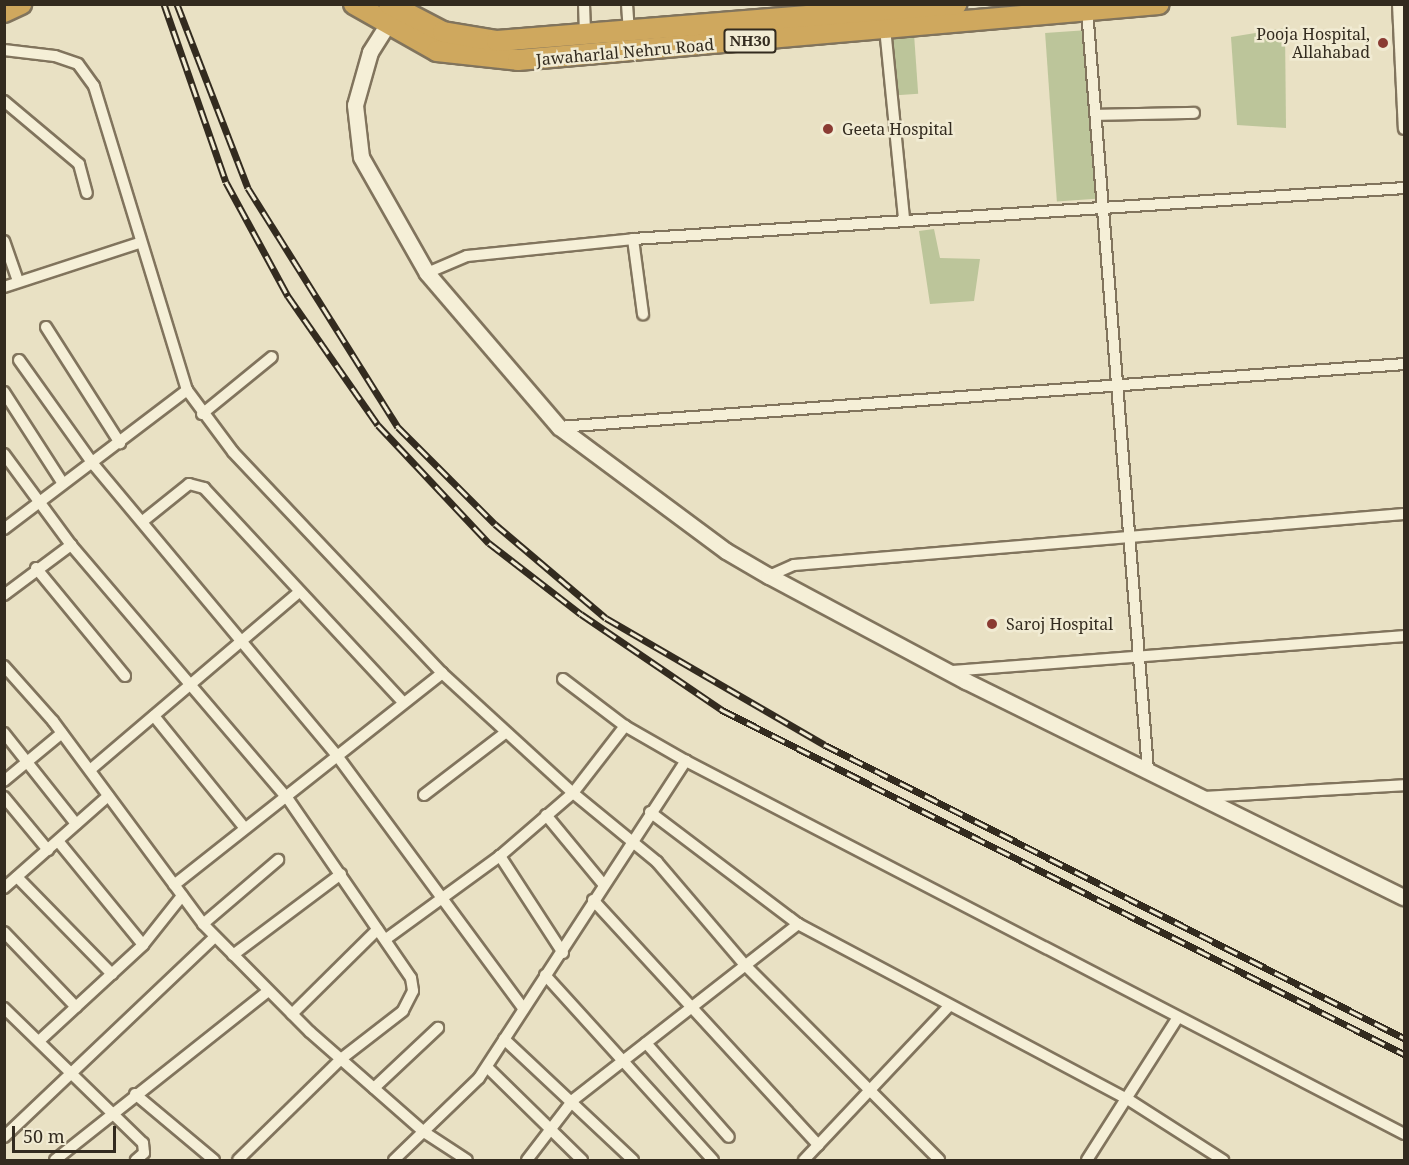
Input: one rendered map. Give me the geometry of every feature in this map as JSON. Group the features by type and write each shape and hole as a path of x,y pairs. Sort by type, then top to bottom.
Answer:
{"highway":[{"path":"4,12 21,4"},
{"name":"Jawaharlal Nehru Road","path":"354,4 387,27 436,51 490,60 890,14 957,4"},
{"name":"Jawaharlal Nehru Road","path":"392,7 470,39 629,33 779,11 890,14 1087,10 1159,4"}],"street":[{"path":"584,4 585,36"},
{"path":"627,4 629,33"},
{"path":"1398,4 1404,129"},
{"path":"392,7 387,27 370,52 353,122 361,157 427,273 559,427 726,551 769,576 951,671 1404,897"},
{"path":"1087,10 1148,770"},
{"path":"890,14 904,219"},
{"path":"4,50 56,56 86,73 187,390 202,414 442,673 573,793 632,839 745,965 939,1161"},
{"path":"4,101 79,164 87,193"},
{"path":"1096,115 1194,113"},
{"path":"427,273 467,256 633,239 904,219 1404,188"},
{"path":"633,239 643,314"},
{"path":"4,241 18,281"},
{"path":"4,287 139,243"},
{"path":"46,327 120,443"},
{"path":"202,414 272,357"},
{"path":"19,360 94,465 243,639 338,757 445,897 524,1009"},
{"path":"559,427 1404,364"},
{"path":"4,529 62,482 94,465 187,390"},
{"path":"4,392 62,482"},
{"path":"4,454 71,545 288,799 411,978 410,1001 341,1059 238,1161"},
{"path":"143,521 189,484 204,488 298,593 403,702"},
{"path":"769,576 794,566 1404,514"},
{"path":"4,595 36,568 71,545"},
{"path":"36,568 125,676"},
{"path":"90,770 298,593"},
{"path":"951,671 1404,636"},
{"path":"4,666 62,733 203,924 267,992 341,1059 424,1132 467,1161"},
{"path":"174,885 243,826 288,799 403,702 442,673"},
{"path":"562,679 625,726 686,761 1404,1134"},
{"path":"154,716 243,826"},
{"path":"386,939 500,856 573,793 625,726"},
{"path":"4,733 76,824"},
{"path":"4,781 62,733"},
{"path":"424,795 505,733"},
{"path":"394,1161 487,1067 545,975 563,953 632,839 686,761"},
{"path":"1202,797 1404,785"},
{"path":"4,888 108,796"},
{"path":"4,797 48,850"},
{"path":"650,812 798,924 1129,1100 1223,1161"},
{"path":"546,815 603,884"},
{"path":"58,841 143,945"},
{"path":"500,856 563,953"},
{"path":"203,924 278,860"},
{"path":"233,956 341,874"},
{"path":"17,877 112,974"},
{"path":"39,1041 143,945 182,896"},
{"path":"593,900 818,1145"},
{"path":"527,1161 573,1100 798,924"},
{"path":"292,1014 377,930"},
{"path":"4,932 76,1007"},
{"path":"4,1137 215,936"},
{"path":"545,975 713,1161"},
{"path":"55,1161 110,1113 267,992"},
{"path":"804,1161 949,1006"},
{"path":"5,1008 146,1146 136,1161"},
{"path":"1087,1161 1129,1100 1178,1017"},
{"path":"374,1088 438,1028"},
{"path":"504,1039 573,1100 633,1161"},
{"path":"646,1043 729,1137"},
{"path":"487,1067 582,1161"},
{"path":"135,1094 214,1161"}],"green space":[{"path":"1285,28 1286,128 1237,125 1231,37"},
{"path":"1088,30 1100,199 1057,202 1045,33"},
{"path":"914,34 918,94 893,96 889,36"},
{"path":"934,229 940,258 980,259 974,301 930,304 919,231"}],"railway":[{"path":"164,4 226,182 288,296 378,425 489,543 581,614 722,710 1404,1054"},
{"path":"177,4 248,188 398,427 495,524 606,618 825,745 1404,1038"}],"place":[{"name":"Pooja Hospital, Allahabad","path":"1383,43"},
{"name":"Geeta Hospital","path":"828,129"},
{"name":"Saroj Hospital","path":"992,624"}]}
